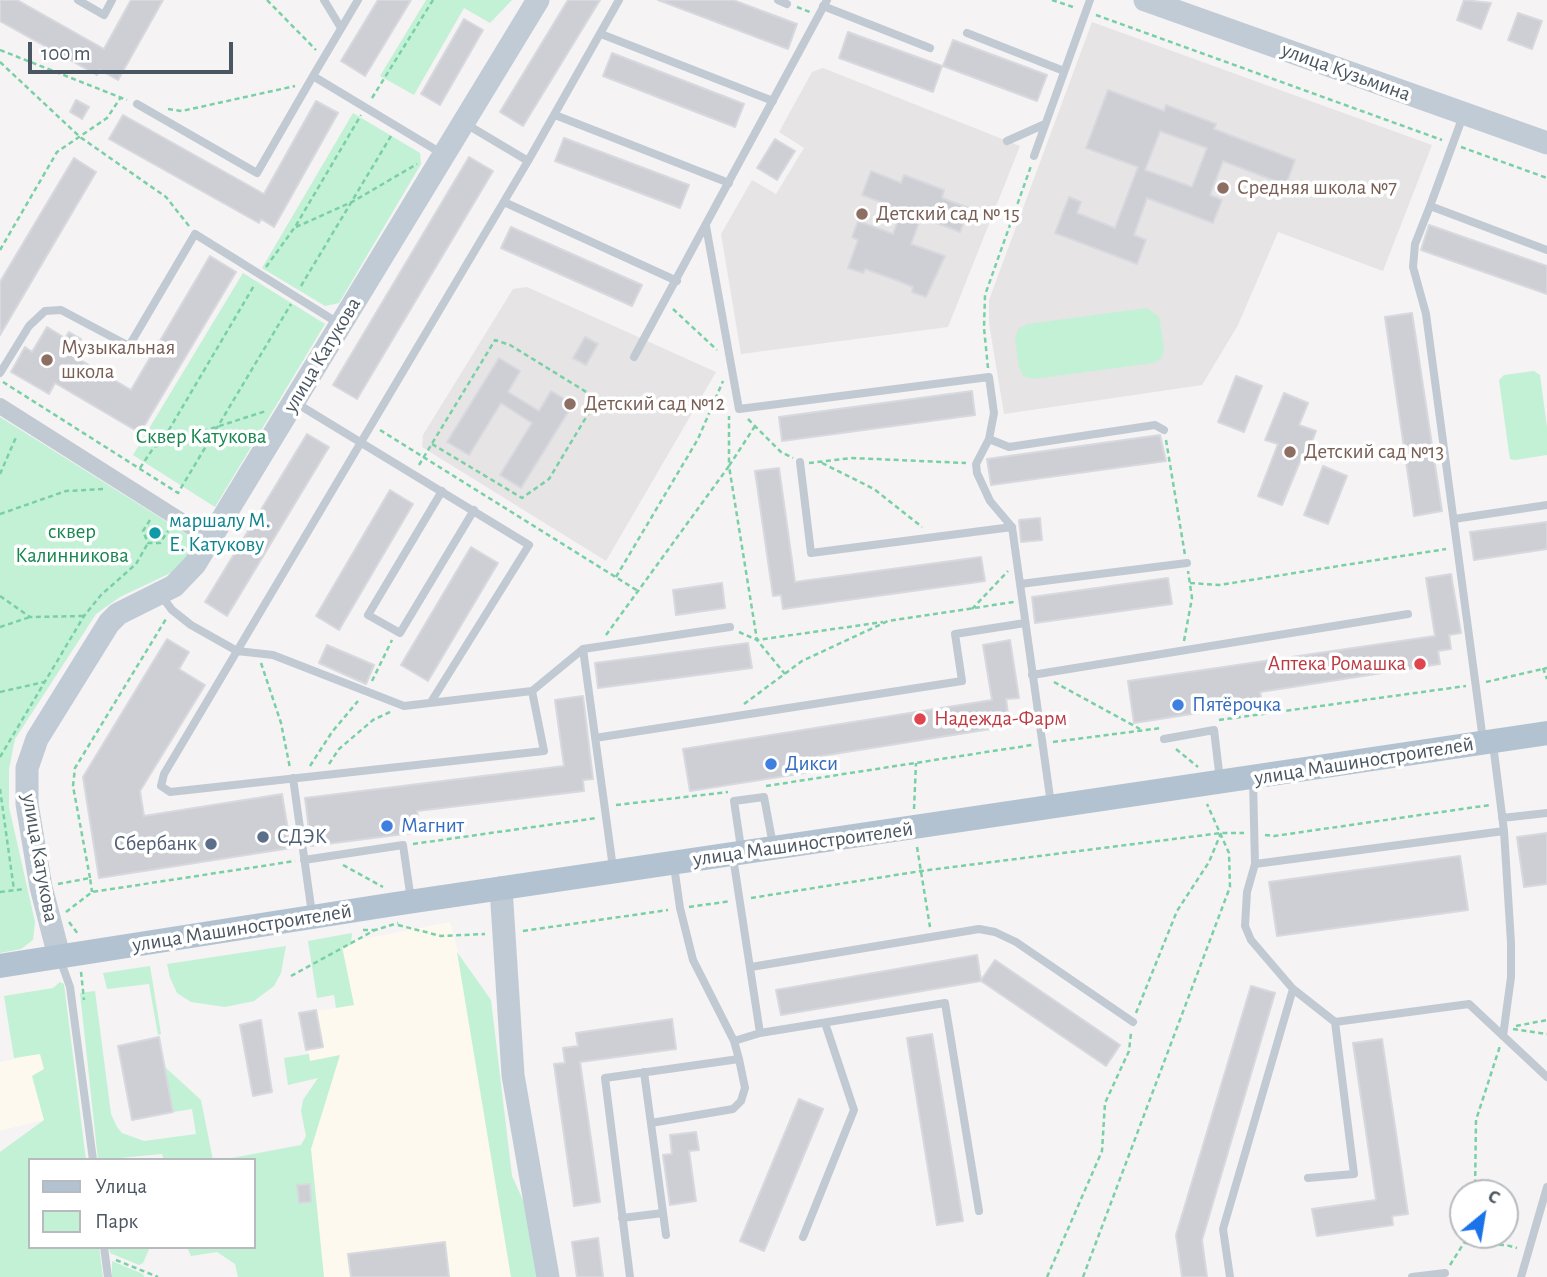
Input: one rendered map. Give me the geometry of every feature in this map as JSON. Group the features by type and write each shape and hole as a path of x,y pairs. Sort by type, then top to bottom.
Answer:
{"main road":[{"name":"улица Машиностроителей","path":"0,965 313,916 401,910 500,888 1547,733"}],"street":[{"name":"улица Катукова","path":"59,956 41,887 27,804 27,768 31,753 109,623 118,614 160,594 186,576 340,325 433,158 463,122 538,0"},
{"name":"улица Кузьмина","path":"1145,0 1547,143"},
{"path":"0,406 209,539"},
{"path":"500,888 513,1075 548,1277"}],"lane":[{"path":"79,0 104,15 113,0"},
{"path":"324,0 341,28"},
{"path":"137,104 257,173 358,0"},
{"path":"532,691 544,751 170,792 161,786 164,774 504,202 619,0"},
{"path":"1034,156 1090,0"},
{"path":"634,358 825,3 930,48"},
{"path":"967,33 1064,71"},
{"path":"601,34 773,101"},
{"path":"311,80 365,108 433,158"},
{"path":"1464,113 1415,244 1413,267 1426,314 1476,684 1504,831 1511,943 1505,1032"},
{"path":"555,115 729,183"},
{"path":"463,122 528,161"},
{"path":"1007,141 1045,124"},
{"path":"504,202 677,281"},
{"path":"1430,206 1547,250"},
{"path":"706,226 739,409 989,377 994,412 989,439 976,464 980,485 1012,527 1052,807"},
{"path":"0,373 29,326 45,311 61,310 128,346 195,234 340,325"},
{"path":"292,404 361,442 529,545 431,702"},
{"path":"989,439 1009,447 1155,425 1164,430"},
{"path":"800,462 811,553 1012,527"},
{"path":"442,491 369,615 400,633 474,510"},
{"path":"1454,519 1547,505"},
{"path":"1020,584 1186,563"},
{"path":"160,594 172,610 191,625 237,651 273,655 404,706 532,691 583,649 730,627"},
{"path":"1032,676 1408,614"},
{"path":"595,738 962,681 956,634 1025,623"},
{"path":"583,649 613,872"},
{"path":"1164,739 1214,730 1211,784"},
{"path":"293,778 313,916"},
{"path":"1253,778 1255,864 1247,892 1245,926 1251,940 1293,989 1335,1022 1354,1174 1308,1178"},
{"path":"760,1033 741,900 734,801 764,797 773,848"},
{"path":"1502,818 1547,813"},
{"path":"1255,864 1504,831"},
{"path":"304,860 403,845 401,910"},
{"path":"651,1123 733,1109 741,1101 745,1088 734,1041 693,960 680,908 674,863"},
{"path":"751,967 979,929 995,932 1016,942 1132,1022"},
{"path":"59,956 70,987 93,1158"},
{"path":"1230,1277 1223,1229 1293,989"},
{"path":"734,1041 760,1033 945,1003 979,1211"},
{"path":"1335,1022 1469,1004 1505,1032 1547,1077"},
{"path":"803,1237 854,1110 825,1023"},
{"path":"630,1277 605,1078 739,1059"},
{"path":"644,1072 666,1235"},
{"path":"1521,1277 1547,1187"},
{"path":"622,1218 663,1213"},
{"path":"104,1249 108,1277"},
{"path":"1412,1277 1445,1273"}],"path":[{"path":"267,0 323,59"},
{"path":"365,108 433,0"},
{"path":"1052,0 1547,178"},
{"path":"782,2 819,15"},
{"path":"0,50 137,104"},
{"path":"0,62 80,137 166,197 195,234"},
{"path":"182,111 311,80"},
{"path":"0,250 57,152 107,118 121,97"},
{"path":"0,381 178,493 393,132"},
{"path":"989,377 984,328 985,295 1034,156"},
{"path":"295,227 352,202 433,158"},
{"path":"616,577 698,439 730,363 665,301"},
{"path":"414,474 424,457 495,340 510,345 588,393 591,409 549,479 522,498 432,444"},
{"path":"139,468 154,447 292,404"},
{"path":"739,409 781,452 800,462 822,463 851,458 976,464"},
{"path":"730,415 729,466 757,640"},
{"path":"372,424 638,591"},
{"path":"599,645 755,426"},
{"path":"1164,430 1192,598 1182,651"},
{"path":"0,474 16,435"},
{"path":"822,463 874,489 935,537"},
{"path":"0,514 66,491 104,489"},
{"path":"148,543 143,531 150,520"},
{"path":"148,543 160,543 168,531"},
{"path":"0,757 84,616 101,595 136,564 148,543"},
{"path":"1189,583 1219,585 1458,547"},
{"path":"972,609 1017,562"},
{"path":"0,596 30,617"},
{"path":"757,640 1022,601"},
{"path":"0,627 30,617 84,616"},
{"path":"733,718 746,701 802,662 888,621"},
{"path":"730,627 757,640 785,674"},
{"path":"303,777 332,732 366,691 383,665 396,630"},
{"path":"258,653 281,723 293,778"},
{"path":"1215,720 1476,684 1545,668 1547,679"},
{"path":"1043,674 1142,730"},
{"path":"0,692 44,682"},
{"path":"321,775 339,748 373,720 404,706"},
{"path":"757,788 1165,727"},
{"path":"1084,1277 1230,887 1229,853 1206,802 1211,784 1198,766 1152,729"},
{"path":"916,763 914,827 932,937"},
{"path":"75,768 73,786 89,878"},
{"path":"0,789 14,890"},
{"path":"403,845 606,816 616,805 730,792"},
{"path":"328,856 392,892 401,910 441,936 503,933 741,900 921,871 1221,833 1274,836 1500,804"},
{"path":"1047,1277 1102,1151 1105,1103 1129,1051 1132,1022 1177,911 1209,862 1221,833"},
{"path":"291,976 375,930 401,910"},
{"path":"1505,1032 1547,1020"},
{"path":"1505,1032 1547,1034"},
{"path":"1475,1179 1476,1121 1505,1032"},
{"path":"1445,1273 1461,1249"},
{"path":"1519,1249 1529,1252"},
{"path":"112,1258 158,1277"}],"shaded area":[{"name":"Средняя школа №7","path":"1092,22 1432,145 1383,271 1278,232 1238,325 1202,385 1004,414 989,323 989,300"},
{"name":"Детский сад № 15","path":"823,68 1020,146 948,327 741,354 721,234 752,180 776,194 804,148 779,132 812,72"},
{"name":"Детский сад №12","path":"527,287 716,372 606,561 422,447 423,435 513,289"},
{"path":"450,922 457,947 511,1277 324,1277 311,1149 339,1056 310,1061 302,1013 354,1005 342,943"},
{"path":"40,1053 44,1070 32,1076 44,1120 0,1131 0,1062"}],"green space":[{"path":"426,0 512,0 490,23 464,8 414,95 380,76"},
{"path":"353,113 420,153 421,164 339,303 325,306 262,268"},
{"name":"Сквер Катукова","path":"243,273 325,324 215,507 133,455"},
{"path":"1147,308 1159,317 1164,349 1161,359 1153,363 1033,379 1023,376 1015,339 1018,329 1028,324"},
{"path":"1534,371 1540,375 1547,427 1547,455 1510,459 1499,380 1504,375"},
{"name":"сквер Калинникова","path":"0,417 199,542 183,567 120,597 96,614 15,739 9,769 9,807 35,922 33,940 21,949 0,953"},
{"path":"352,933 351,945 342,947 354,1005 336,1008 334,995 317,998 308,941"},
{"path":"286,946 281,973 274,986 254,1001 225,1007 191,1002 177,993 167,964"},
{"path":"457,952 491,1000 512,1176 528,1211 539,1277 511,1277"},
{"path":"150,966 161,1034 158,1035 149,984 107,989 103,973"},
{"path":"60,982 64,984 86,1158 28,1158 28,1249 99,1249 103,1277 0,1277 0,1152 44,1120 32,1076 44,1069 40,1054 14,1058 4,996 53,988"},
{"path":"95,991 111,1114 117,1127 122,1133 144,1141 196,1134 192,1109 173,1112 165,1067 201,1100 213,1158 163,1158 162,1154 98,1158 80,993"},
{"path":"309,1054 310,1061 340,1055 311,1149 324,1277 238,1277 235,1264 217,1252 191,1256 188,1249 256,1249 256,1158 232,1158 301,1145 306,1136 301,1111 303,1100 318,1078 288,1085 284,1058"},
{"path":"109,1249 149,1249 143,1263 139,1265 110,1253"},
{"path":"112,1261 143,1274 144,1277 112,1277"}],"building":[{"path":"0,0 17,0 104,49 131,0 163,0 118,80 100,70 97,75 0,21"},
{"path":"378,0 411,0 365,76 341,61"},
{"path":"568,0 600,0 523,126 500,112"},
{"path":"658,0 733,0 797,24 788,49"},
{"path":"1464,0 1491,3 1481,29 1457,20"},
{"path":"1518,13 1542,21 1532,49 1508,40"},
{"path":"464,19 483,30 440,105 421,94"},
{"path":"848,32 942,66 933,92 839,58"},
{"path":"953,40 1047,75 1037,101 943,66"},
{"path":"612,53 744,104 735,127 603,76"},
{"path":"1108,90 1164,111 1166,105 1216,124 1214,129 1295,160 1286,185 1223,161 1210,195 1222,200 1213,223 1147,198 1134,235 1146,240 1137,264 1055,233 1069,197 1081,202 1077,213 1115,228 1138,167 1086,148","holes":["1160,131 1207,148 1192,187 1145,170"]},
{"path":"76,100 89,107 82,119 70,112"},
{"path":"316,101 338,113 274,227 261,219 259,223 109,139 123,115 264,194"},
{"path":"564,138 689,185 680,208 555,161"},
{"path":"775,139 795,151 777,180 757,168"},
{"path":"469,157 493,171 357,399 333,385"},
{"path":"74,158 96,172 0,335 0,282"},
{"path":"871,171 901,183 904,175 944,190 942,198 969,208 960,232 921,217 911,244 945,256 926,297 912,292 913,287 896,280 865,269 863,273 848,268 858,240 852,237 858,221 893,234 902,210 862,195"},
{"path":"1429,225 1547,266 1547,294 1421,250"},
{"path":"511,227 642,285 632,306 501,248"},
{"path":"210,256 236,272 140,433 55,383 49,394 11,372 25,347 32,352 47,327 65,338 69,332 81,339 72,355 131,390"},
{"path":"1412,313 1442,511 1414,516 1385,317"},
{"path":"585,337 598,344 586,365 573,358"},
{"path":"499,358 520,371 508,392 539,411 551,391 573,404 521,488 500,475 532,423 501,403 469,455 447,442"},
{"path":"1236,376 1262,386 1244,432 1218,422"},
{"path":"972,391 975,415 782,441 779,417"},
{"path":"1284,393 1308,403 1299,425 1316,431 1307,456 1303,454 1282,505 1258,496 1278,444 1265,440"},
{"path":"307,434 329,447 227,616 205,602"},
{"path":"1160,435 1166,461 991,485 987,459"},
{"path":"1323,466 1347,476 1328,524 1304,515"},
{"path":"779,468 795,582 981,557 985,581 783,609 781,595 773,596 755,471"},
{"path":"390,490 413,504 339,630 316,616"},
{"path":"1040,518 1042,540 1021,542 1019,520"},
{"path":"1547,522 1547,549 1474,560 1470,532"},
{"path":"471,547 498,563 428,681 401,665"},
{"path":"1451,574 1461,633 1449,635 1451,649 1438,651 1440,664 1260,692 1262,703 1134,723 1128,681 1435,636 1426,578"},
{"path":"1168,578 1172,604 1035,623 1032,597"},
{"path":"722,583 725,608 676,615 673,590"},
{"path":"167,639 189,652 179,669 205,685 140,791 144,816 282,794 291,848 99,878 83,777"},
{"path":"1010,640 1019,698 1006,699 1008,714 995,716 997,728 815,757 817,771 690,791 683,749 992,700 983,645"},
{"path":"748,643 752,668 598,688 595,663"},
{"path":"327,645 374,665 366,684 319,663"},
{"path":"583,696 593,779 583,780 584,791 417,811 420,832 311,846 305,798 564,766 555,700"},
{"path":"1547,833 1547,884 1524,887 1517,837"},
{"path":"1460,856 1468,910 1277,936 1269,882"},
{"path":"977,955 981,980 995,960 1120,1045 1106,1066 981,981 781,1015 776,990"},
{"path":"1251,986 1275,993 1202,1240 1207,1277 1182,1277 1176,1235"},
{"path":"316,1010 323,1047 306,1050 299,1013"},
{"path":"672,1019 676,1049 580,1062 600,1202 574,1206 554,1064 565,1063 563,1048 578,1046 576,1033"},
{"path":"261,1020 272,1092 253,1096 240,1025"},
{"path":"932,1034 963,1221 937,1225 907,1038"},
{"path":"159,1037 173,1112 132,1120 118,1046"},
{"path":"1382,1039 1408,1214 1392,1216 1393,1225 1317,1236 1312,1209 1376,1200 1353,1043"},
{"path":"799,1099 823,1109 764,1251 740,1241"},
{"path":"696,1132 699,1150 689,1151 696,1201 670,1205 663,1155 672,1154 670,1135"},
{"path":"310,1184 311,1202 299,1203 297,1185"},
{"path":"598,1238 603,1277 577,1277 572,1242"},
{"path":"445,1242 449,1277 351,1277 348,1254"}],"place":[{"name":"Средняя школа №7","path":"1223,188"},
{"name":"Детский сад № 15","path":"862,214"},
{"name":"Музыкальная школа","path":"47,360"},
{"name":"Детский сад №12","path":"570,404"},
{"name":"Детский сад №13","path":"1290,452"},
{"name":"маршалу М. Е. Катукову","path":"155,533"},
{"name":"Аптека Ромашка","path":"1420,664"},
{"name":"Пятёрочка","path":"1178,705"},
{"name":"Надежда-Фарм","path":"920,719"},
{"name":"Дикси","path":"771,764"},
{"name":"Магнит","path":"387,826"},
{"name":"СДЭК","path":"263,837"},
{"name":"Сбербанк","path":"211,844"}]}
